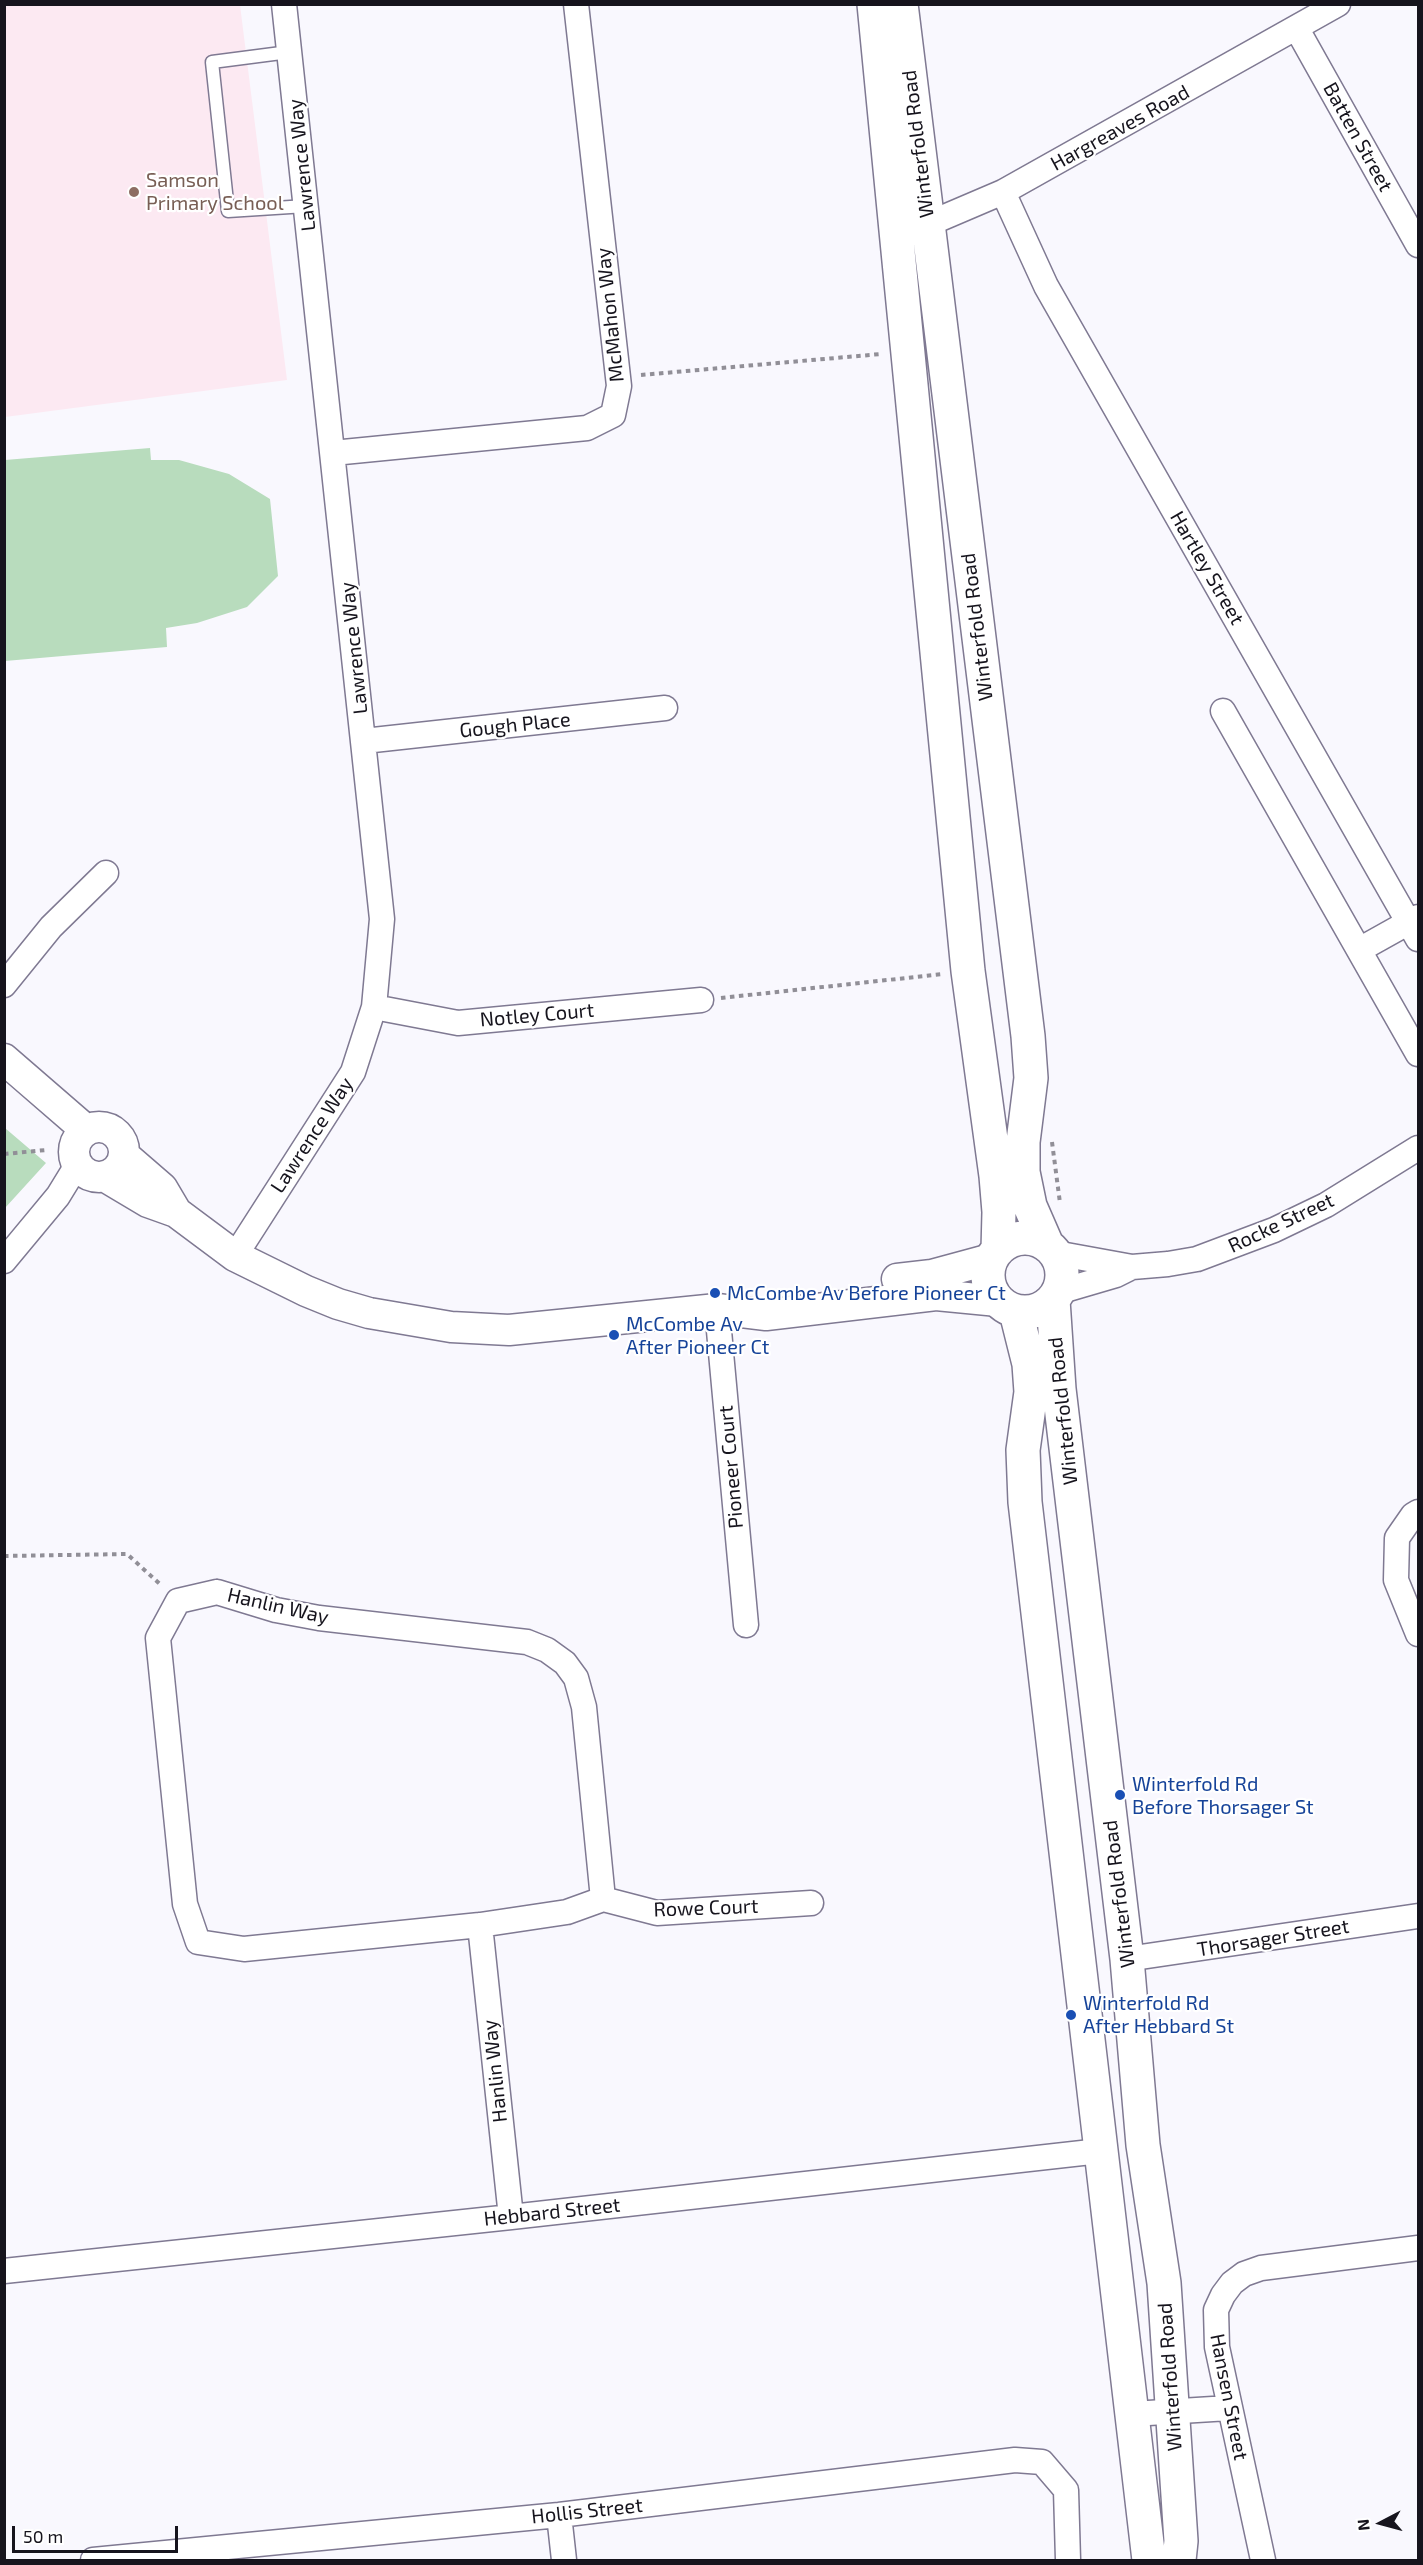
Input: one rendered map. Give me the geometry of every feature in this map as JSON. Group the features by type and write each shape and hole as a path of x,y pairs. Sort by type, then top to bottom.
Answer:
{"main road":[{"name":"Winterfold Road","path":"874,4 968,971 996,1176 999,1212 994,1255"},
{"name":"Winterfold Road","path":"901,4 1028,1036 1031,1078 1023,1142 1023,1172 1030,1206 1051,1249"},
{"path":"1016,1238 1038,1240 1051,1249 1060,1262 1062,1273 1056,1296 1037,1310 1007,1306 989,1281 994,1255 1016,1238"},
{"name":"Winterfold Road","path":"1056,1296 1059,1389 1127,1959 1143,2145 1164,2283 1181,2541 1179,2560"},
{"name":"Winterfold Road","path":"1007,1306 1029,1364 1031,1392 1023,1450 1025,1502 1149,2560"}],"street":[{"name":"Lawrence Way","path":"235,1256 353,1072 374,1007 382,919 284,4"},
{"name":"McMahon Way","path":"333,453 587,428 613,415 619,386 576,4"},
{"name":"Hargreaves Road","path":"895,235 927,226 1003,192 1338,4"},
{"name":"Batten Street","path":"1297,29 1419,245"},
{"name":"Hartley Street","path":"1003,192 1046,286 1415,926"},
{"name":"Gough Place","path":"364,741 665,708"},
{"path":"1223,711 1419,1054"},
{"path":"4,985 51,927 106,873"},
{"path":"1359,950 1415,926"},
{"name":"Notley Court","path":"374,1007 458,1023 701,1000"},
{"path":"4,1059 86,1157"},
{"path":"4,1084 86,1157 162,1188 176,1212 235,1256 338,1304 398,1319 460,1328 509,1330 717,1309 765,1294 932,1275 994,1255"},
{"name":"Rocke Street","path":"1051,1249 1132,1267 1197,1259 1274,1230 1326,1204 1419,1148"},
{"path":"4,1261 58,1196 86,1157"},
{"name":"Rocke Street","path":"1056,1296 1132,1267"},
{"path":"717,1309 766,1315 936,1295 1007,1306"},
{"name":"Pioneer Court","path":"717,1309 746,1624"},
{"path":"1419,1512 1413,1515 1397,1538 1396,1580 1419,1634"},
{"name":"Hanlin Way","path":"178,1601 217,1592 276,1610 319,1618 527,1642 547,1650 565,1663 576,1678 584,1707 603,1899"},
{"path":"178,1601 158,1638 185,1904 198,1942 244,1949 480,1925 567,1912 603,1899"},
{"name":"Rowe Court","path":"603,1899 657,1913 811,1904"},
{"name":"Thorsager Street","path":"1127,1959 1419,1916"},
{"name":"Hanlin Way","path":"480,1925 511,2217"},
{"name":"Hebbard Street","path":"4,2271 1100,2151"},
{"name":"Hansen Street","path":"1263,2560 1229,2408 1215,2326 1216,2310 1232,2283 1244,2274 1281,2264 1419,2248"},
{"path":"1132,2414 1229,2408"},
{"name":"Hollis Street","path":"93,2560 560,2515 1015,2460 1042,2462 1066,2490 1068,2560"},
{"path":"560,2515 564,2560"}],"lane":[{"path":"290,52 212,62 228,211 306,206"}],"path":[{"path":"618,378 906,351"},
{"path":"701,1000 968,971"},
{"path":"1051,1132 1061,1214"},
{"path":"4,1154 86,1157"},
{"path":"4,1556 127,1554 178,1601"}],"shaded area":[{"name":"Samson Primary School","path":"4,5 240,5 287,380 5,417"}],"green space":[{"path":"150,448 151,460 179,460 229,474 270,499 278,576 247,607 197,623 166,628 167,647 5,661 5,460"},
{"path":"5,1128 46,1163 4,1208"}],"place":[{"name":"Samson Primary School","path":"134,192"},
{"name":"McCombe Av Before Pioneer Ct","path":"715,1293"},
{"name":"McCombe Av After Pioneer Ct","path":"614,1335"},
{"name":"Winterfold Rd Before Thorsager St","path":"1120,1795"},
{"name":"Winterfold Rd After Hebbard St","path":"1071,2015"}]}
